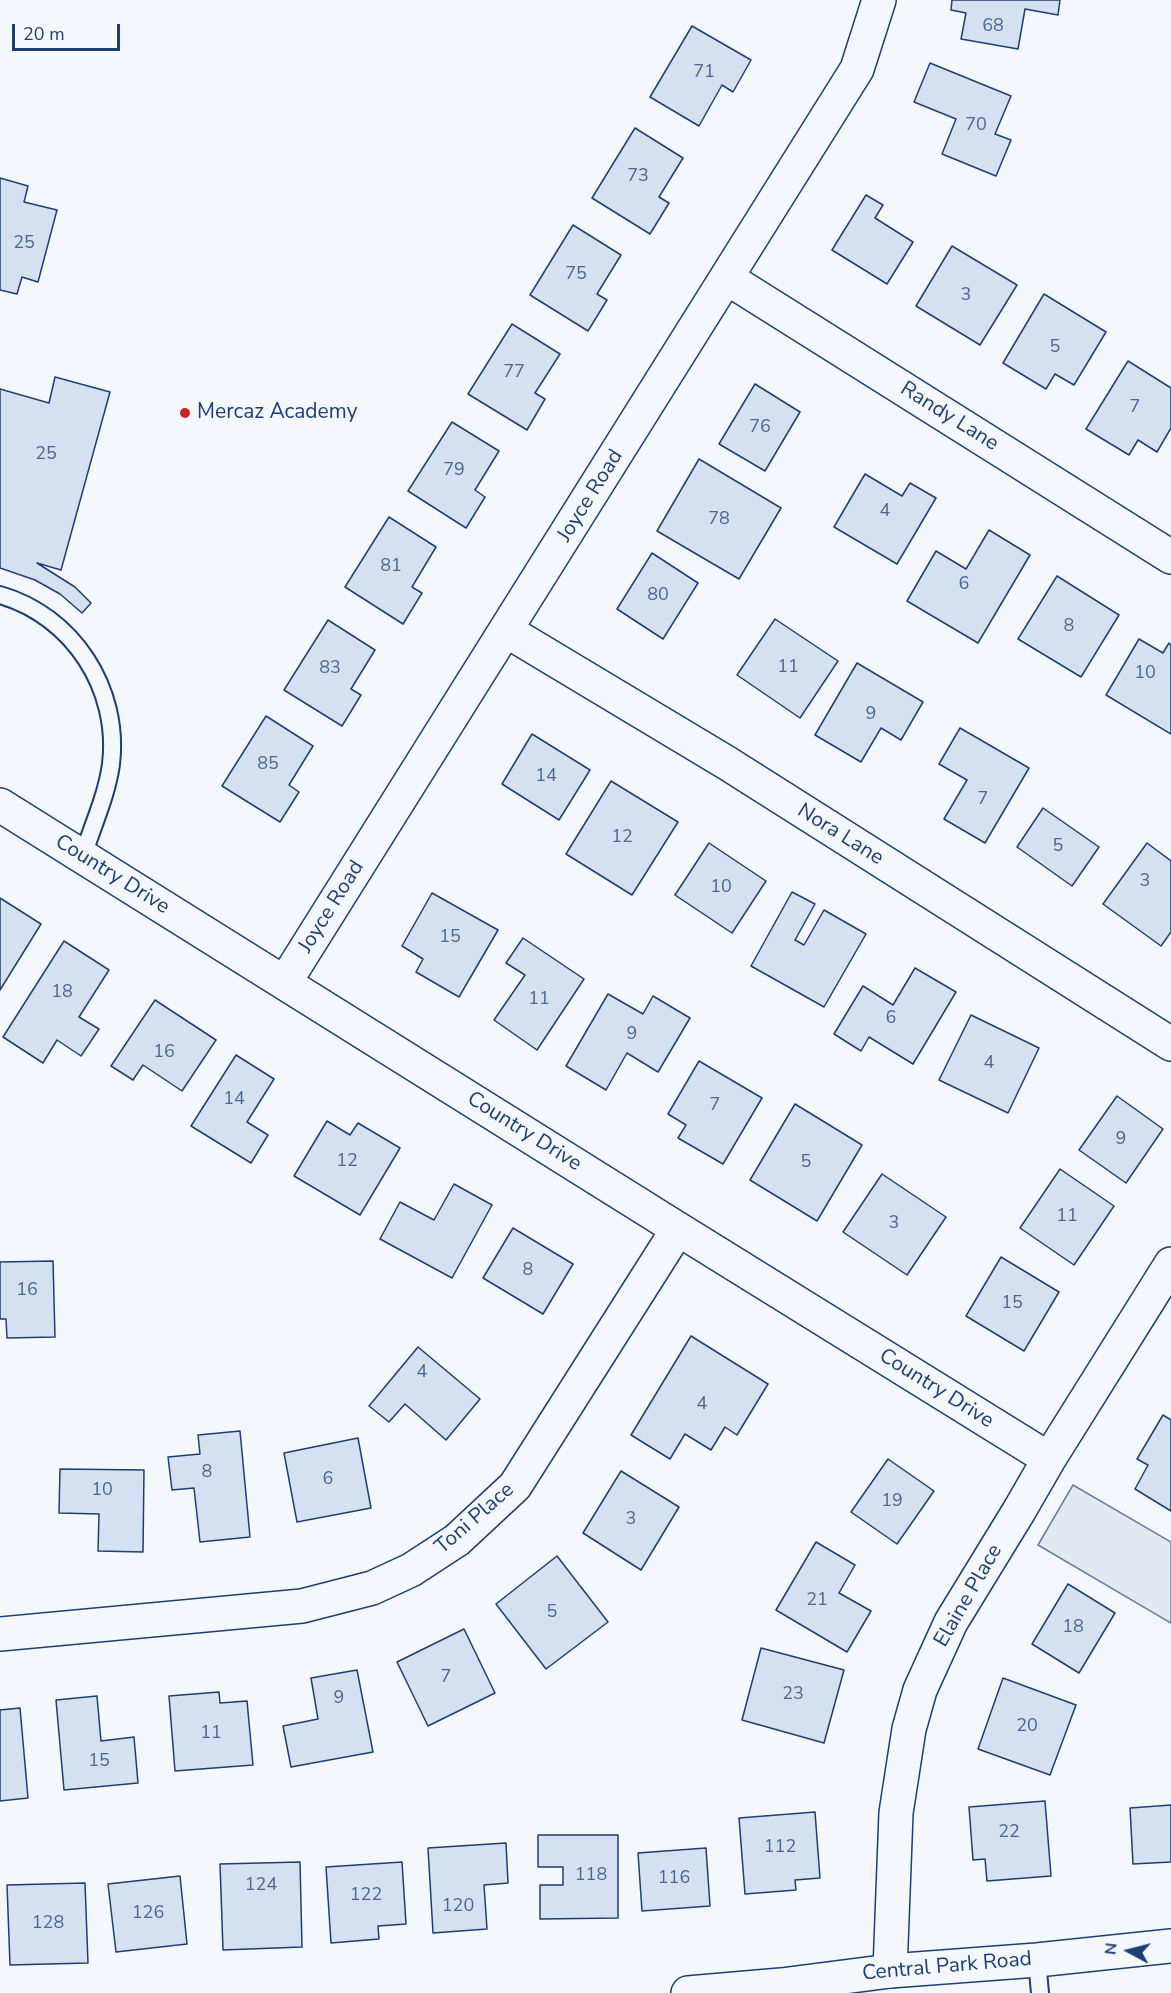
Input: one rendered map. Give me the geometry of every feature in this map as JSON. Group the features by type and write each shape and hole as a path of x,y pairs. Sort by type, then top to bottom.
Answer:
{"street":[{"name":"Joyce Road","path":"285,982 857,69 879,0"},
{"name":"Randy Lane","path":"727,278 1171,556"},
{"name":"Nora Lane","path":"507,631 728,763 1171,1044"},
{"name":"Country Drive","path":"0,805 1049,1459"},
{"name":"Toni Place","path":"0,1634 302,1606 372,1588 411,1570 457,1540 515,1486 678,1229"},
{"name":"Elaine Place","path":"890,1971 896,1813 909,1729 921,1690 951,1622 1020,1511 1049,1459 1171,1264"},
{"name":"Central Park Road","path":"688,1993 782,1985 890,1971 1037,1960 1171,1946"}],"lane":[{"path":"0,595 36,610 57,625 76,644 90,664 102,688 111,731 111,765 82,856"},
{"path":"1037,1960 1040,1993"}],"shaded area":[{"path":"1073,1485 1171,1542 1171,1623 1038,1545"}],"building":[{"path":"952,0 1060,0 1058,15 1025,9 1018,49 961,39 966,13 951,10"},
{"path":"692,26 751,60 733,92 722,85 699,126 650,97"},
{"path":"930,63 1011,96 995,134 1011,140 996,176 942,154 956,119 914,102"},
{"path":"635,128 683,158 659,197 669,203 650,234 592,198"},
{"path":"0,178 28,186 24,202 57,210 38,282 22,277 17,294 0,290"},
{"path":"866,195 883,205 875,218 913,242 887,284 832,250"},
{"path":"573,225 621,255 597,294 607,300 588,331 530,295"},
{"path":"952,246 1017,285 980,345 916,306"},
{"path":"1044,294 1106,332 1074,385 1055,374 1046,389 1003,363"},
{"path":"512,324 560,354 535,393 545,399 527,430 468,394"},
{"path":"1128,361 1171,388 1171,428 1157,452 1138,440 1129,455 1086,429"},
{"path":"55,377 110,392 61,570 37,563 75,587 91,603 82,613 60,594 35,580 0,568 0,389 49,403"},
{"path":"755,384 800,412 765,471 719,444"},
{"path":"452,422 499,451 475,490 485,497 466,528 408,491"},
{"path":"699,459 781,508 739,579 657,531"},
{"path":"865,474 902,496 910,483 936,498 897,564 834,527"},
{"path":"389,517 436,547 412,587 422,593 403,624 345,587"},
{"path":"989,530 1030,555 978,643 907,601 936,551 966,569"},
{"path":"652,553 698,583 663,639 617,609"},
{"path":"1057,576 1119,615 1081,677 1018,639"},
{"path":"775,619 838,661 800,718 737,675"},
{"path":"328,620 375,650 351,689 361,695 342,726 284,690"},
{"path":"1139,639 1163,653 1169,643 1171,645 1171,734 1106,695"},
{"path":"857,663 923,702 901,740 881,728 861,762 815,735"},
{"path":"266,716 313,746 289,785 299,792 280,822 222,786"},
{"path":"960,728 1029,768 985,843 944,819 967,780 939,764"},
{"path":"532,734 590,770 559,820 502,784"},
{"path":"611,781 678,822 632,895 566,854"},
{"path":"1043,808 1099,847 1072,886 1017,847"},
{"path":"709,843 766,881 732,933 675,895"},
{"path":"1147,843 1171,861 1171,932 1161,946 1103,904"},
{"path":"792,892 815,904 795,940 804,945 824,910 866,934 824,1007 751,966"},
{"path":"432,893 498,930 459,997 416,972 423,959 402,946"},
{"path":"0,898 41,924 0,990"},
{"path":"523,938 584,979 537,1050 494,1020 525,975 506,963"},
{"path":"64,941 109,970 79,1017 99,1029 81,1056 57,1040 43,1063 3,1037"},
{"path":"915,968 956,992 913,1064 869,1037 861,1051 834,1034 863,986 893,1005"},
{"path":"608,994 643,1014 653,996 690,1018 658,1072 627,1053 606,1090 566,1066"},
{"path":"155,1000 216,1040 182,1091 143,1065 133,1080 111,1066"},
{"path":"971,1015 1039,1048 1008,1113 939,1080"},
{"path":"236,1055 274,1079 247,1122 268,1135 251,1163 191,1126"},
{"path":"699,1061 762,1098 723,1164 678,1138 686,1125 668,1114"},
{"path":"1117,1096 1163,1129 1126,1183 1079,1150"},
{"path":"795,1104 862,1145 817,1221 750,1180"},
{"path":"327,1121 350,1135 358,1123 400,1148 360,1215 294,1176"},
{"path":"1060,1169 1114,1206 1074,1265 1020,1228"},
{"path":"882,1174 946,1217 907,1275 843,1232"},
{"path":"454,1184 492,1205 452,1278 380,1239 400,1202 434,1220"},
{"path":"513,1228 573,1264 543,1314 483,1278"},
{"path":"1001,1257 1059,1292 1024,1351 966,1316"},
{"path":"53,1261 55,1337 7,1338 6,1319 0,1319 0,1262"},
{"path":"691,1336 768,1384 737,1435 725,1427 711,1450 685,1434 670,1459 631,1435"},
{"path":"418,1347 480,1399 446,1440 405,1404 389,1422 369,1406"},
{"path":"1163,1415 1171,1420 1171,1511 1135,1489 1148,1465 1137,1459"},
{"path":"240,1431 250,1537 200,1542 194,1488 172,1490 168,1457 200,1454 198,1435"},
{"path":"358,1438 371,1508 297,1522 284,1453"},
{"path":"888,1459 934,1491 897,1544 851,1512"},
{"path":"60,1469 144,1470 143,1552 98,1551 99,1514 59,1513"},
{"path":"621,1471 679,1507 641,1570 583,1533"},
{"path":"816,1542 855,1565 839,1593 871,1611 847,1652 776,1610"},
{"path":"557,1556 608,1622 546,1669 496,1604"},
{"path":"1068,1584 1115,1613 1079,1673 1032,1644"},
{"path":"464,1629 495,1693 428,1726 397,1662"},
{"path":"761,1648 844,1670 824,1743 742,1720"},
{"path":"357,1670 373,1752 291,1767 283,1726 318,1719 311,1678"},
{"path":"1003,1678 1076,1705 1050,1775 978,1749"},
{"path":"219,1692 220,1703 247,1701 253,1765 175,1771 169,1696"},
{"path":"97,1696 101,1741 134,1737 138,1783 64,1790 56,1700"},
{"path":"20,1708 28,1798 0,1801 0,1710"},
{"path":"1045,1801 1051,1876 987,1881 985,1859 973,1860 969,1807"},
{"path":"1171,1805 1171,1862 1133,1864 1130,1808"},
{"path":"815,1812 820,1878 795,1880 796,1890 745,1894 739,1818"},
{"path":"538,1835 618,1835 618,1918 540,1919 540,1885 563,1885 563,1867 538,1867"},
{"path":"506,1843 508,1883 484,1885 487,1929 433,1933 428,1848"},
{"path":"706,1848 710,1906 642,1911 638,1853"},
{"path":"300,1862 302,1947 223,1950 220,1864"},
{"path":"402,1862 406,1924 378,1926 379,1939 331,1943 326,1867"},
{"path":"180,1876 187,1944 116,1952 108,1884"},
{"path":"85,1883 88,1963 10,1965 7,1885"}],"place":[{"name":"Mercaz Academy","path":"185,413"}]}
